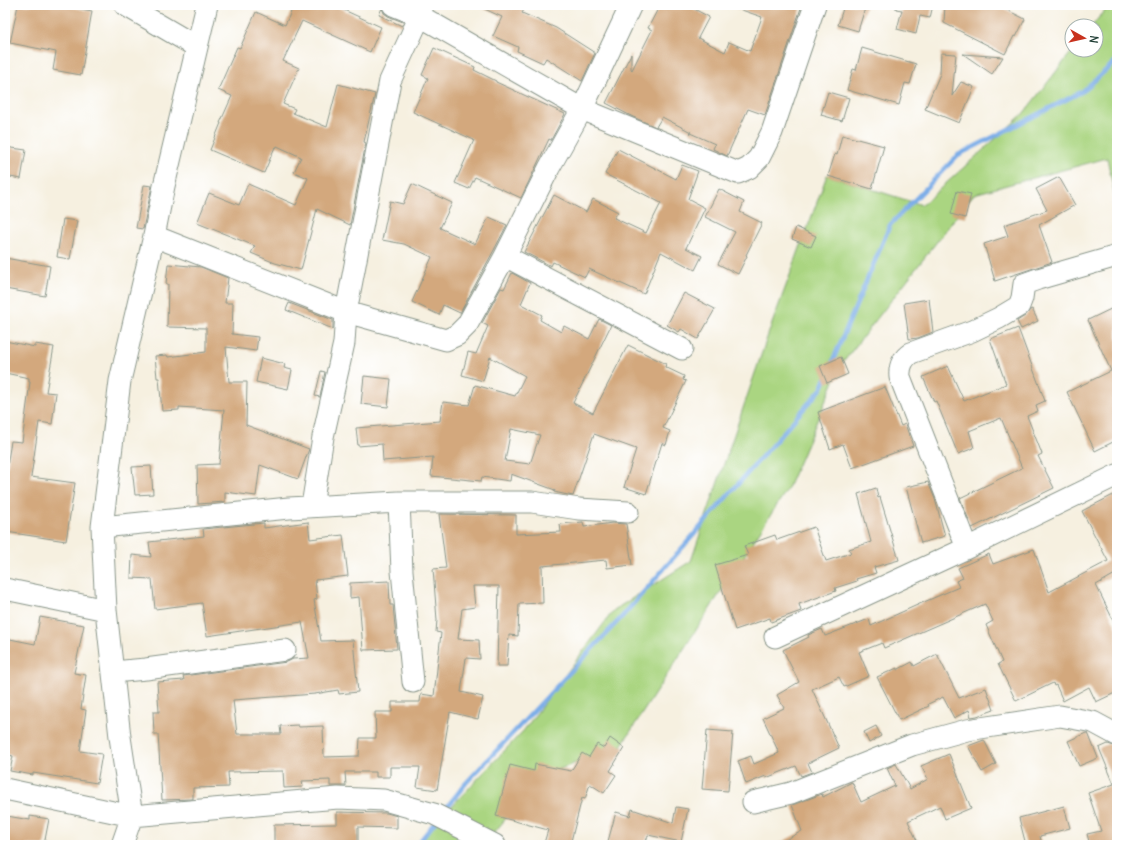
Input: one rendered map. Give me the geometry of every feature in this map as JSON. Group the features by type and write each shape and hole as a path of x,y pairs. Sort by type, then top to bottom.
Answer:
{"street":[{"path":"125,5 196,47"},
{"path":"122,845 132,816 120,737 106,610 102,527 120,381 196,47 207,5"},
{"path":"393,5 422,11 582,109 738,173 749,168 759,158 772,132 815,5"},
{"path":"154,236 346,312 446,340 458,335 467,325 505,256 549,168 582,109 631,5"},
{"path":"312,506 323,437 344,343 346,312 390,81 422,11"},
{"path":"505,256 682,349"},
{"path":"966,548 900,377 899,371 901,363 905,357 911,353 972,331 999,318 1019,306 1024,284 1117,256"},
{"path":"775,637 966,548 1117,475"},
{"path":"102,527 312,506 399,502 532,502 579,509 628,512"},
{"path":"399,502 402,571 413,682"},
{"path":"5,590 106,610"},
{"path":"114,672 284,650"},
{"path":"753,802 791,793 912,745 967,730 1060,716 1093,722 1117,735"},
{"path":"5,789 132,816 338,798 384,800 440,818 496,845"}],"green space":[{"path":"1109,5 1117,5 1117,206 1107,158 974,194 841,365 788,488 621,746 541,776 484,845 415,845 524,730 614,610 691,561 770,329 827,175 922,205 1023,114 1067,58 1104,58 1104,18 1098,18"}],"building":[{"path":"18,5 60,5 92,11 81,75 53,70 56,52 10,43"},
{"path":"294,5 333,5 381,27 370,52 302,21 283,61 299,68 283,104 295,109 293,113 327,127 338,84 375,94 364,142 366,143 350,225 317,209 301,270 275,263 251,253 255,246 197,223 209,193 239,205 248,184 296,205 308,178 294,172 301,157 277,146 276,148 275,147 264,173 210,150 232,96 218,90 237,47 240,48 256,12 285,25"},
{"path":"476,5 517,5 525,8 522,13 556,28 595,53 582,81 546,58 543,63 517,51 518,47 493,36 502,17"},
{"path":"660,5 687,5 709,17 698,38 725,52 729,42 750,51 762,17 733,7 733,5 802,5 765,115 748,109 727,156 713,149 715,144 690,133 691,132 662,117 656,127 606,103 631,54 632,70 652,30 648,28"},
{"path":"844,5 866,5 858,31 838,25"},
{"path":"896,5 933,5 930,18 920,16 916,34 897,29 902,10 896,9"},
{"path":"945,5 997,5 1025,19 1005,54 944,23"},
{"path":"382,8 384,13 388,16 403,22 402,26 379,15"},
{"path":"434,48 475,67 474,70 496,82 565,114 551,140 549,139 521,198 475,177 469,189 455,183 474,140 413,112 428,78 422,75"},
{"path":"862,48 916,64 910,84 905,83 899,105 847,90 853,69 856,70"},
{"path":"941,53 956,54 952,96 961,82 974,87 959,123 925,109 940,74"},
{"path":"963,54 1003,57 992,74"},
{"path":"828,92 849,98 842,121 821,115"},
{"path":"842,135 884,146 872,189 828,176 835,154 837,155"},
{"path":"5,147 26,150 21,179 5,176"},
{"path":"618,149 676,179 682,165 698,171 688,199 705,208 686,248 702,256 695,270 661,252 644,294 589,269 585,277 553,262 551,266 524,252 554,195 586,212 593,199 618,212 614,218 646,233 661,203 605,174"},
{"path":"1059,177 1075,205 1039,225 1052,262 995,281 984,244 1008,236 1004,225 1047,210 1036,189"},
{"path":"412,184 452,203 440,228 475,244 489,217 507,225 460,313 443,305 439,315 412,302 432,257 404,244 382,240 390,201 403,204"},
{"path":"144,185 152,186 143,229 136,228"},
{"path":"719,189 744,202 740,212 762,223 738,274 718,264 735,232 705,217"},
{"path":"957,191 971,194 965,218 951,214"},
{"path":"63,219 77,221 70,259 57,257"},
{"path":"796,227 816,236 811,247 792,239"},
{"path":"5,258 50,266 45,296 5,289"},
{"path":"168,264 201,267 228,278 225,303 233,303 232,334 258,337 256,351 226,347 229,382 247,382 246,425 309,449 298,479 260,465 256,496 225,492 225,502 198,504 197,465 219,464 224,410 179,407 179,410 162,411 155,356 167,355 168,357 206,352 206,328 167,327 168,284 166,284"},
{"path":"512,273 530,283 521,304 542,315 540,320 561,332 564,326 589,339 599,319 611,325 573,403 593,413 628,345 666,364 665,367 684,376 683,380 686,381 663,428 670,431 666,445 662,443 646,494 624,487 636,449 594,434 573,496 554,492 555,490 511,474 510,481 482,477 481,481 431,476 433,457 383,461 382,444 358,446 356,428 440,421 443,402 469,405 475,385 515,396 525,376 490,357 483,381 462,375 468,352 476,354 488,326 482,323 501,288 504,289","holes":["511,429 540,435 530,464 505,461"]},
{"path":"684,293 715,309 698,339 681,329 679,332 667,325"},
{"path":"929,299 933,332 918,338 909,339 904,303"},
{"path":"289,303 333,320 333,329 286,310"},
{"path":"1117,306 1117,440 1095,451 1067,392 1111,371 1088,320"},
{"path":"1032,309 1038,321 1021,329 1017,321"},
{"path":"1018,328 1045,401 1036,405 1038,411 1027,416 1042,454 1038,456 1054,488 972,528 960,498 1022,468 1001,418 969,431 974,448 958,454 936,401 934,402 923,377 948,366 964,401 1006,384 990,339"},
{"path":"5,341 35,347 35,344 54,347 46,392 56,393 52,424 39,422 31,477 75,483 66,541 6,532 8,517 5,517 5,467 7,467 11,441 22,442 30,382 29,378 5,373"},
{"path":"841,357 848,374 827,383 820,366"},
{"path":"261,358 285,364 284,368 292,370 288,389 256,382"},
{"path":"321,371 325,372 320,397 315,396"},
{"path":"364,376 391,379 388,407 361,404"},
{"path":"885,387 901,426 905,424 913,446 852,468 843,444 830,449 818,412"},
{"path":"151,466 153,494 135,495 132,467"},
{"path":"928,482 935,499 945,536 921,543 906,487"},
{"path":"876,488 899,560 874,567 876,573 856,579 857,581 835,588 836,591 799,604 801,611 771,622 770,618 735,630 715,565 748,555 744,546 775,535 777,540 814,527 826,561 851,553 849,549 871,542 858,494"},
{"path":"1117,493 1117,579 1115,574 1096,585 1117,628 1117,692 1096,702 1089,687 1063,701 1056,685 1054,686 1053,683 1016,701 998,664 1002,662 986,625 993,621 985,604 884,648 882,643 859,652 869,676 844,687 839,677 812,689 839,748 808,763 812,772 801,776 796,766 746,784 738,761 751,756 754,764 779,753 763,718 784,708 777,695 799,682 783,650 809,637 808,635 822,629 825,636 869,619 871,626 959,587 956,581 963,578 958,568 989,554 993,564 1034,549 1049,592 1108,561 1082,511"},
{"path":"439,514 516,515 516,534 561,532 560,524 583,522 584,527 612,523 626,524 632,565 607,568 606,560 542,566 543,603 519,604 518,636 509,635 507,666 497,666 499,586 473,586 475,607 462,609 458,639 479,640 480,659 466,658 461,692 483,697 478,719 450,712 437,790 417,787 420,767 390,767 390,777 376,777 376,772 345,772 346,786 330,786 330,780 302,781 303,787 284,788 283,771 228,772 229,787 193,788 193,799 162,800 158,734 154,734 153,712 159,712 157,682 184,680 183,676 287,662 293,659 309,658 302,622 207,636 202,603 155,609 152,579 131,578 132,555 151,557 149,542 204,536 203,529 264,523 264,528 308,522 310,539 343,535 348,576 315,580 317,599 314,600 321,641 353,640 358,692 339,694 338,690 315,694 233,700 237,734 281,734 280,726 323,726 324,757 359,756 360,738 376,738 375,712 392,712 392,702 420,702 421,694 434,696 441,633 436,632 437,620 433,569 446,568"},
{"path":"389,581 390,605 393,605 397,649 363,650 359,597 350,598 350,583"},
{"path":"40,617 84,625 74,673 86,675 81,709 86,710 80,751 102,754 97,783 10,771 13,756 5,754 5,638 35,644"},
{"path":"937,654 959,698 986,688 994,710 971,717 969,710 954,718 943,697 928,704 929,706 899,720 877,677 897,668 897,670 912,662 914,666"},
{"path":"876,726 881,736 869,743 864,732"},
{"path":"707,730 733,732 728,791 702,789"},
{"path":"1088,733 1098,758 1079,766 1068,741"},
{"path":"610,738 624,748 610,771 616,775 604,793 590,784 585,799 582,798 570,845 551,845 544,843 548,830 496,816 510,765 534,771 535,764 571,771 582,753 589,757 597,744 604,748"},
{"path":"984,740 996,764 982,772 968,746"},
{"path":"1108,744 1117,747 1117,845 1090,845 1087,834 1101,831 1088,793 1114,784 1099,748"},
{"path":"949,754 971,808 945,819 940,806 908,821 919,845 776,845 802,831 792,805 822,794 823,797 852,782 861,802 895,786 887,768 896,764 910,789 928,779 921,766"},
{"path":"1064,806 1070,828 1040,836 1042,845 1026,845 1019,818"},
{"path":"676,807 688,809 681,842 648,835 645,845 607,845 616,812 630,816 632,809 673,823"},
{"path":"337,812 387,813 397,816 397,828 358,827 358,845 274,845 274,825 337,824"},
{"path":"7,816 30,820 30,816 49,819 44,845 5,845 5,827"}],"waterway":[{"path":"831,365 890,225 958,155 1083,91 1117,60"},
{"path":"443,812 466,783 620,619 822,388 828,373"},
{"path":"417,845 436,821"}]}
